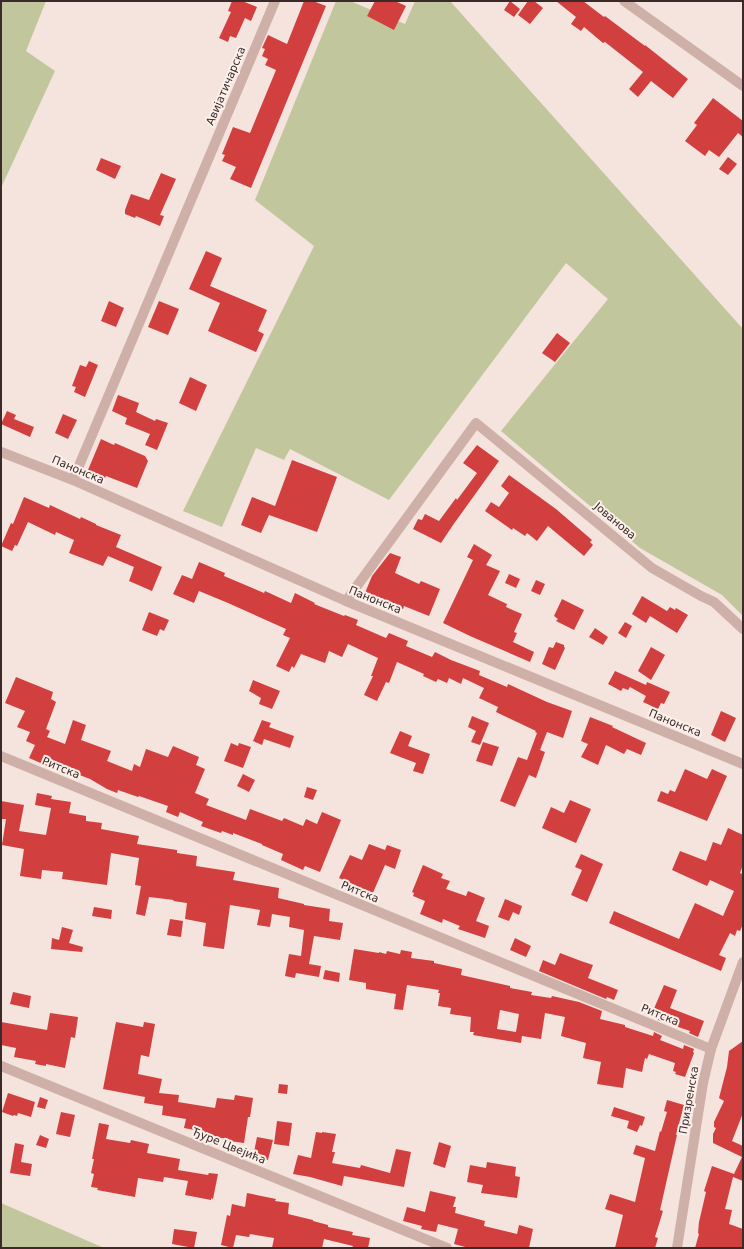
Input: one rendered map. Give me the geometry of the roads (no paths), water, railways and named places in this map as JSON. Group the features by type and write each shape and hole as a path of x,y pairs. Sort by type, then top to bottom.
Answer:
{"street":[{"name":"Авијатичарска","path":"73,480 275,1"},
{"path":"624,1 743,86"},
{"name":"Јованова","path":"346,601 476,423 652,568 714,602 743,629"},
{"name":"Панонска","path":"1,452 73,480 346,601 743,764"},
{"name":"Ритска","path":"1,756 711,1049"},
{"name":"Призренска","path":"677,1248 703,1083 711,1049 743,962"},
{"name":"Ђуре Цвејића","path":"1,1066 447,1248"}]}
